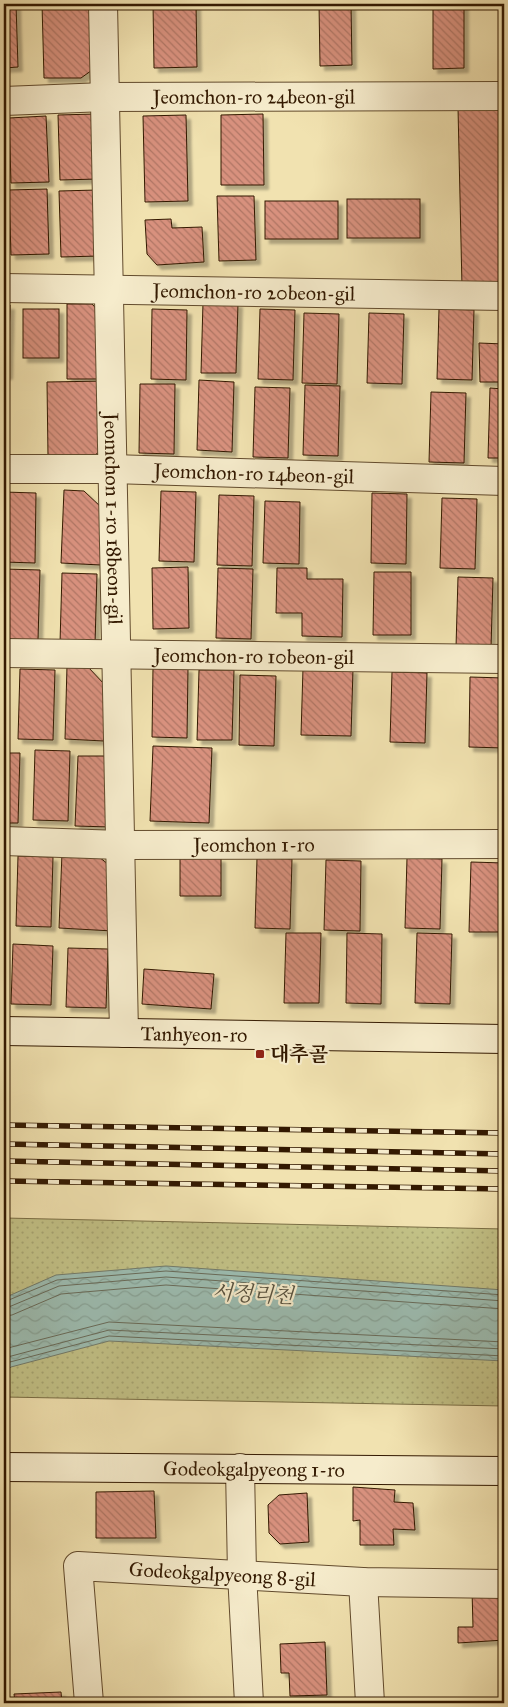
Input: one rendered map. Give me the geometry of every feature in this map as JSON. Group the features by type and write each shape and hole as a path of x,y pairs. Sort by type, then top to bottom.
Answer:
{"street":[{"name":"Jeomchon 1-ro 18beon-gil","path":"103,4 124,1033"},
{"name":"Jeomchon-ro 24beon-gil","path":"4,101 105,97 504,96"},
{"name":"Jeomchon-ro 20beon-gil","path":"4,288 504,296"},
{"name":"Jeomchon-ro 14beon-gil","path":"4,469 112,469 504,481"},
{"name":"Jeomchon-ro 10beon-gil","path":"4,653 116,656 504,659"},
{"name":"Jeomchon 1-ro","path":"4,842 120,845 504,844"},
{"name":"Tanhyeon-ro","path":"4,1031 504,1039"},
{"name":"Godeokgalpyeong 1-ro","path":"4,1467 504,1471"},
{"path":"240,1468 242,1574 249,1703"},
{"name":"Godeokgalpyeong 8-gil","path":"88,1703 78,1566 363,1582 504,1584"},
{"path":"363,1582 370,1703"}],"shaded area":[{"path":"4,1218 504,1229 504,1406 4,1397"}],"water":[{"name":"서정리천","path":"166,1266 504,1290 504,1361 109,1341 11,1367 4,1373 4,1298 56,1275"}],"building":[{"path":"4,4 16,4 18,67 4,68"},
{"path":"42,4 94,4 95,68 81,78 44,78"},
{"path":"153,4 196,4 197,67 154,68"},
{"path":"319,4 351,4 352,65 320,66"},
{"path":"433,4 464,4 464,68 433,69"},
{"path":"504,107 504,288 462,287 458,108"},
{"path":"95,114 98,179 60,180 58,115"},
{"path":"263,114 264,185 221,185 221,115"},
{"path":"186,115 188,201 145,202 143,116"},
{"path":"46,116 49,182 11,183 9,118"},
{"path":"47,189 49,254 11,255 9,190"},
{"path":"97,190 99,256 61,257 59,191"},
{"path":"217,196 254,196 256,260 219,261"},
{"path":"347,199 420,199 420,238 347,238"},
{"path":"265,201 338,201 338,239 265,239"},
{"path":"171,219 172,228 202,227 204,262 157,265 147,254 145,220"},
{"path":"203,302 238,303 236,373 201,373"},
{"path":"67,304 92,304 104,317 104,379 67,379"},
{"path":"4,305 10,305 8,375 4,375"},
{"path":"23,309 59,309 59,358 23,358"},
{"path":"152,309 187,310 186,380 151,379"},
{"path":"260,309 295,310 293,380 258,379"},
{"path":"439,309 474,310 472,380 437,379"},
{"path":"304,313 339,314 337,384 302,383"},
{"path":"369,313 404,314 402,384 367,383"},
{"path":"479,343 504,344 504,382 480,382"},
{"path":"199,380 234,382 232,452 197,450"},
{"path":"106,381 106,448 93,456 48,457 47,382"},
{"path":"140,384 175,384 174,454 139,453"},
{"path":"305,385 340,386 338,456 303,455"},
{"path":"255,387 290,388 288,458 253,457"},
{"path":"490,388 504,389 504,458 488,458"},
{"path":"431,392 466,393 464,463 429,462"},
{"path":"64,490 84,491 102,508 101,565 61,563"},
{"path":"161,491 196,492 194,562 159,561"},
{"path":"4,492 36,493 35,563 4,562"},
{"path":"372,493 407,494 406,564 371,563"},
{"path":"219,495 254,496 252,566 217,565"},
{"path":"442,498 477,499 475,569 440,568"},
{"path":"265,501 300,502 299,564 263,563"},
{"path":"188,567 189,628 153,629 152,568"},
{"path":"218,568 253,569 251,639 216,638"},
{"path":"277,568 307,568 307,579 343,579 342,637 302,636 302,613 276,613"},
{"path":"5,569 40,570 38,640 4,639"},
{"path":"374,572 411,572 411,635 373,635"},
{"path":"62,573 97,574 95,644 60,643"},
{"path":"503,576 504,646 501,646"},
{"path":"458,577 493,578 491,648 456,647"},
{"path":"67,666 88,667 105,685 104,741 65,739"},
{"path":"153,667 188,668 187,738 152,737"},
{"path":"303,668 353,669 351,736 301,735"},
{"path":"20,669 55,670 53,740 18,739"},
{"path":"199,670 234,670 232,740 197,740"},
{"path":"392,672 427,673 425,743 390,742"},
{"path":"240,675 276,676 274,746 239,745"},
{"path":"470,677 504,678 504,748 469,747"},
{"path":"153,746 212,748 209,823 150,821"},
{"path":"35,750 70,751 68,821 33,820"},
{"path":"4,753 20,753 18,823 4,823"},
{"path":"78,756 113,756 111,827 75,826"},
{"path":"93,852 114,869 113,931 59,928 62,853"},
{"path":"18,856 53,857 51,927 16,926"},
{"path":"180,857 221,858 221,896 180,896"},
{"path":"257,858 292,859 290,929 255,928"},
{"path":"407,858 442,859 440,929 405,928"},
{"path":"326,860 361,861 360,931 324,930"},
{"path":"471,862 504,863 504,932 469,932"},
{"path":"286,933 321,933 319,1003 284,1003"},
{"path":"347,933 382,934 381,1004 346,1003"},
{"path":"417,933 452,934 450,1004 415,1003"},
{"path":"13,944 53,946 51,1005 11,1004"},
{"path":"68,948 108,949 106,1008 66,1007"},
{"path":"144,969 214,974 211,1009 142,1004"},
{"path":"353,1487 395,1490 394,1502 413,1503 415,1530 393,1529 394,1545 360,1545 360,1520 353,1521"},
{"path":"154,1491 156,1538 96,1538 96,1492"},
{"path":"307,1493 309,1542 280,1544 269,1533 268,1505 279,1495"},
{"path":"472,1590 504,1592 504,1640 458,1643 458,1627 473,1627"},
{"path":"325,1642 327,1695 290,1696 289,1673 281,1673 280,1644"},
{"path":"61,1692 62,1703 15,1703 14,1694"},
{"path":"504,1699 504,1703 461,1703 461,1702"}],"railway":[{"path":"4,1125 504,1133"},
{"path":"4,1144 504,1154"},
{"path":"4,1161 504,1171"},
{"path":"4,1181 504,1189"}],"place":[{"name":"대추골","path":"260,1054"}]}
